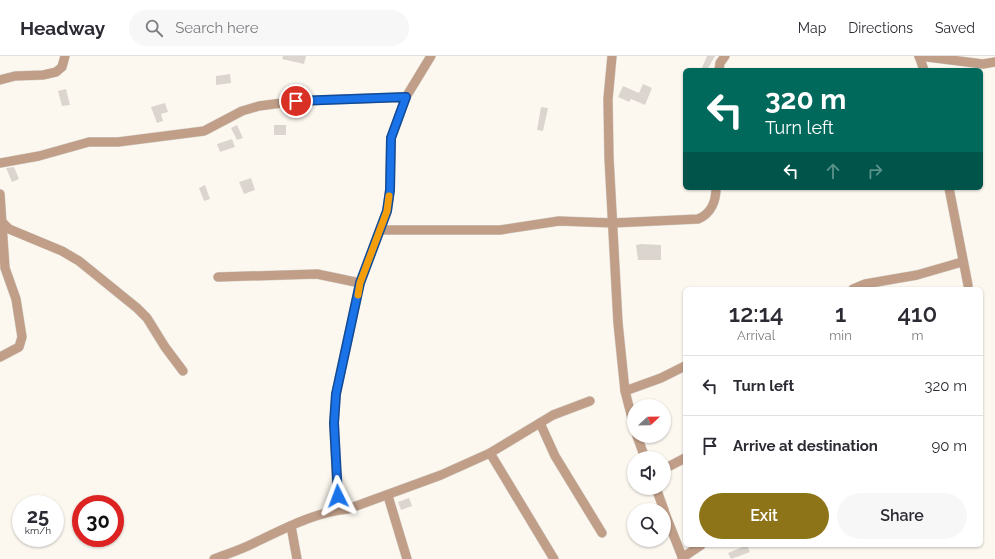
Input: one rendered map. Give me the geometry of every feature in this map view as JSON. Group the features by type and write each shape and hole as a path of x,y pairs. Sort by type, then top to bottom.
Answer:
{"street":[{"path":"0,80 15,76 43,75 56,72 62,67 65,56"},
{"path":"338,510 334,423 336,394 360,283 387,211 390,190 391,138 406,97 431,56"},
{"path":"612,56 608,98 613,223 618,323 627,399"},
{"path":"719,68 720,63 725,56"},
{"path":"923,68 919,56 969,59 983,64 995,62"},
{"path":"0,163 39,156 88,142 118,142 204,131 242,111 260,106 296,101 406,97"},
{"path":"380,230 500,230 529,225 572,221 613,223 698,220 706,216 713,205 716,190"},
{"path":"949,190 962,262 968,285"},
{"path":"0,194 5,268 16,299 22,337 19,347 0,358"},
{"path":"1,221 10,229 79,261 137,308 147,318 165,347 183,371"},
{"path":"858,287 865,284 917,275 962,262"},
{"path":"218,278 317,274 360,283"},
{"path":"625,391 660,378 683,367"},
{"path":"214,559 250,545 291,526 338,510 348,510 441,475 490,453 553,415 590,401"},
{"path":"540,423 555,456 602,533"},
{"path":"490,453 554,559"},
{"path":"671,465 683,459"},
{"path":"388,496 407,559"},
{"path":"291,526 297,559"},
{"path":"671,528 683,558 698,547"}],"building":[{"path":"283,56 306,56 304,64 282,59"},
{"path":"707,56 715,56 708,68 702,68"},
{"path":"230,74 231,83 216,85 216,76"},
{"path":"643,84 652,88 645,105 631,99 629,102 618,97 623,86 639,93"},
{"path":"66,89 70,105 62,106 58,91"},
{"path":"165,103 168,112 161,114 163,121 157,123 151,107"},
{"path":"541,107 548,108 543,131 537,130"},
{"path":"237,125 243,138 237,140 231,128"},
{"path":"274,125 286,125 286,135 274,135"},
{"path":"232,139 235,147 220,152 217,144"},
{"path":"14,167 19,179 12,182 6,168"},
{"path":"251,178 255,190 244,194 239,182"},
{"path":"205,185 210,199 204,201 199,188"},
{"path":"636,245 661,245 661,260 638,260"},
{"path":"409,498 412,506 401,510 398,502"},
{"path":"742,547 748,547 750,552 731,559 728,553"}],"slow traffic":[{"path":"358,295 360,283 387,211 389,196"}],"route":[{"path":"296,101 367,97 406,97 391,138 390,190 387,211 360,283 336,394 334,423 338,496"}]}
